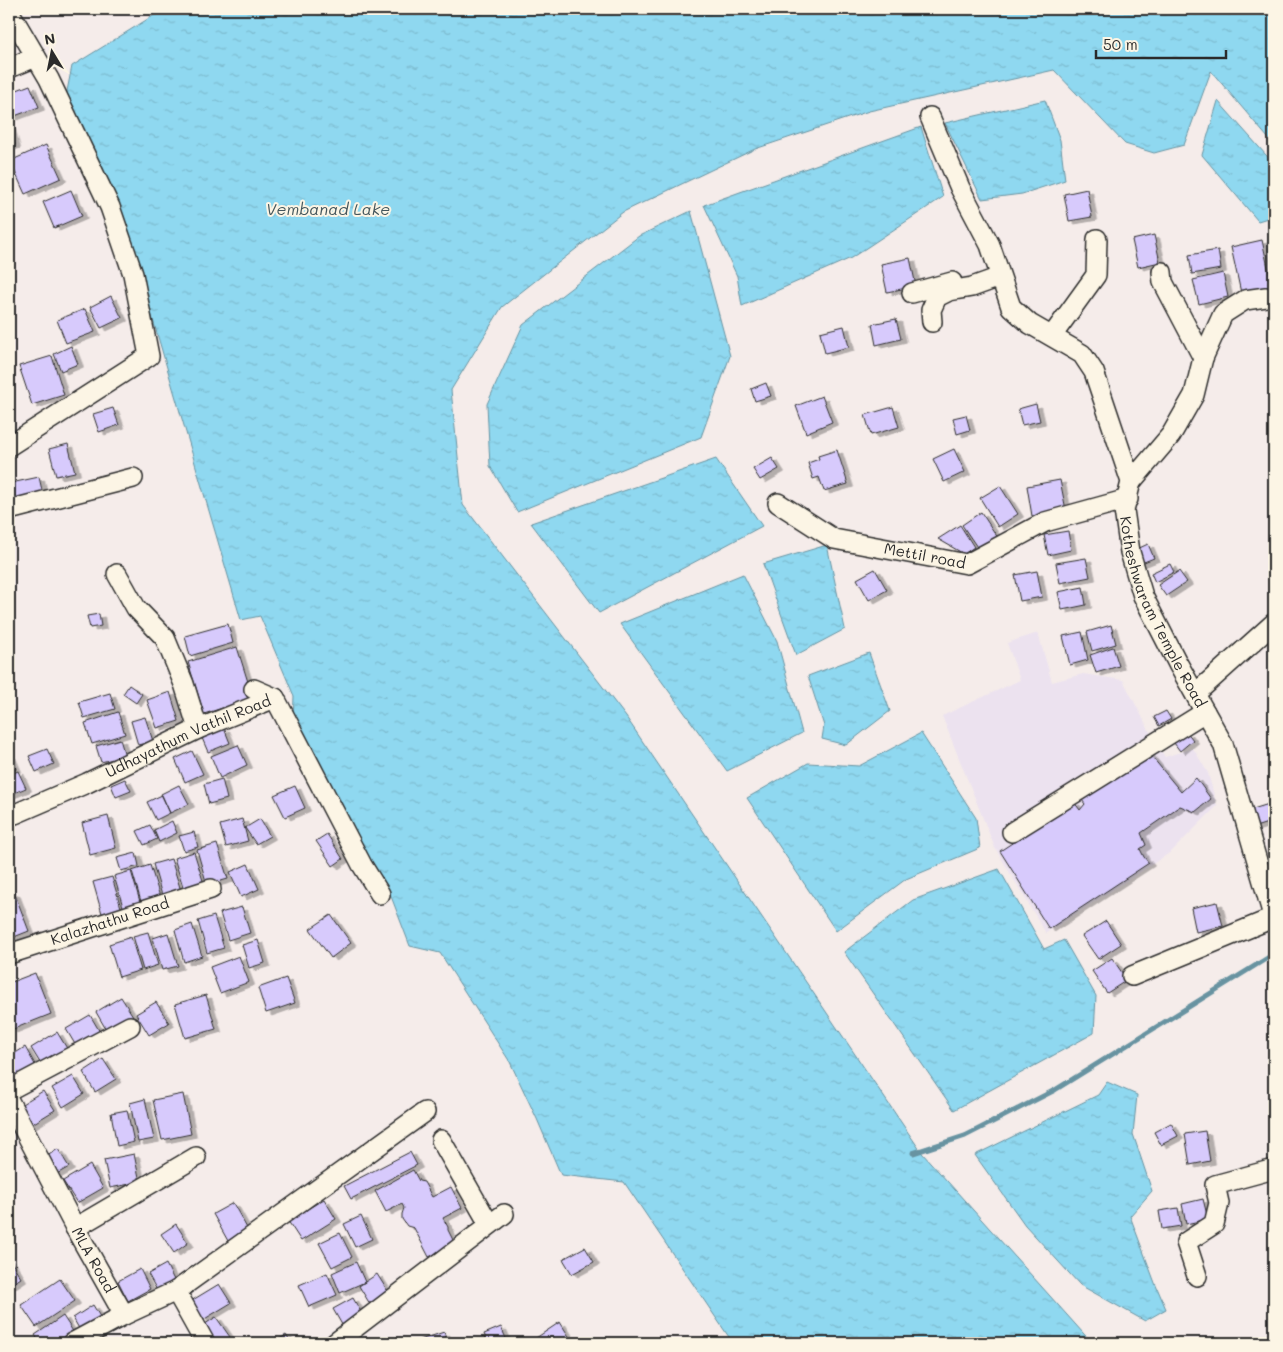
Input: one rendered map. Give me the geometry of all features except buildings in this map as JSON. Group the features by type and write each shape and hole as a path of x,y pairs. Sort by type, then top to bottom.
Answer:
{"street":[{"path":"9,12 49,79 110,206 133,274 149,356 21,444"},
{"path":"9,68 36,57"},
{"name":"Kotheshwaram Temple Road","path":"930,117 960,188 990,245 1011,307 1030,324 1082,354 1094,372 1129,490 1124,510 1130,552 1143,596 1223,744 1274,919"},
{"path":"1052,336 1096,275 1097,239"},
{"path":"1162,272 1163,282 1203,358"},
{"path":"912,293 998,273"},
{"path":"932,322 931,310 937,297 949,291 972,287 998,273"},
{"path":"1129,490 1170,434 1194,395 1203,358 1223,314 1245,300 1266,297"},
{"path":"9,510 133,478"},
{"name":"Mettil road","path":"778,504 834,539 967,564 1045,522 1129,490"},
{"path":"117,574 136,608 165,638 184,684 198,729"},
{"path":"1195,694 1274,623"},
{"path":"254,689 275,698"},
{"name":"Udhayathum Vathil Road","path":"9,813 16,814 87,784 198,729 275,698 362,865 380,894"},
{"path":"1012,832 1205,712"},
{"name":"Kalazhathu Road","path":"9,954 211,889"},
{"path":"1132,976 1274,919"},
{"path":"9,1090 130,1026"},
{"name":"MLA Road","path":"9,1101 75,1228 124,1315"},
{"path":"72,1343 124,1315 176,1291 425,1112"},
{"path":"335,1343 496,1219 441,1140"},
{"path":"75,1228 196,1157"},
{"path":"1197,1276 1186,1242 1214,1224 1219,1203 1215,1185 1274,1169"},
{"path":"176,1291 205,1343"}],"shaded area":[{"path":"1038,633 1052,682 1083,674 1123,680 1154,740 1165,757 1193,748 1208,773 1217,806 1171,852 1046,933 995,848 942,716 1020,680 1007,643"}],"water":[{"name":"Vembanad Lake","path":"164,9 1274,9 1274,145 1211,71 1184,145 1154,153 1125,144 1054,70 869,111 755,149 623,212 502,307 451,390 463,505 626,717 922,1153 1092,1343 733,1343 624,1182 561,1175 510,1062 440,953 410,946 389,891 367,887 350,846 347,816 293,725 294,696 260,616 241,620 119,204 66,96 72,66"},
{"path":"1045,100 1060,140 1065,180 1022,194 982,199 945,123"},
{"path":"1218,101 1274,164 1274,216 1258,221 1202,155"},
{"path":"921,127 943,197 851,258 742,306 737,276 704,205"},
{"path":"691,211 730,356 701,437 517,512 490,466 487,404 523,325 639,236"},
{"path":"716,459 762,526 599,613 531,523"},
{"path":"827,545 845,629 796,655 763,564"},
{"path":"743,574 777,641 802,733 727,771 620,624"},
{"path":"869,653 890,711 846,745 822,739 824,726 808,676"},
{"path":"921,733 976,818 980,848 906,879 836,931 747,798 808,763 859,766"},
{"path":"999,869 1044,949 1064,940 1096,996 1094,1033 954,1110 844,952 913,900"},
{"path":"1107,1082 1137,1095 1133,1134 1152,1191 1130,1216 1166,1309 1145,1321 1080,1285 1025,1225 975,1155 1098,1095"}],"waterway":[{"path":"913,1153 965,1136 1055,1090 1269,957"}]}
